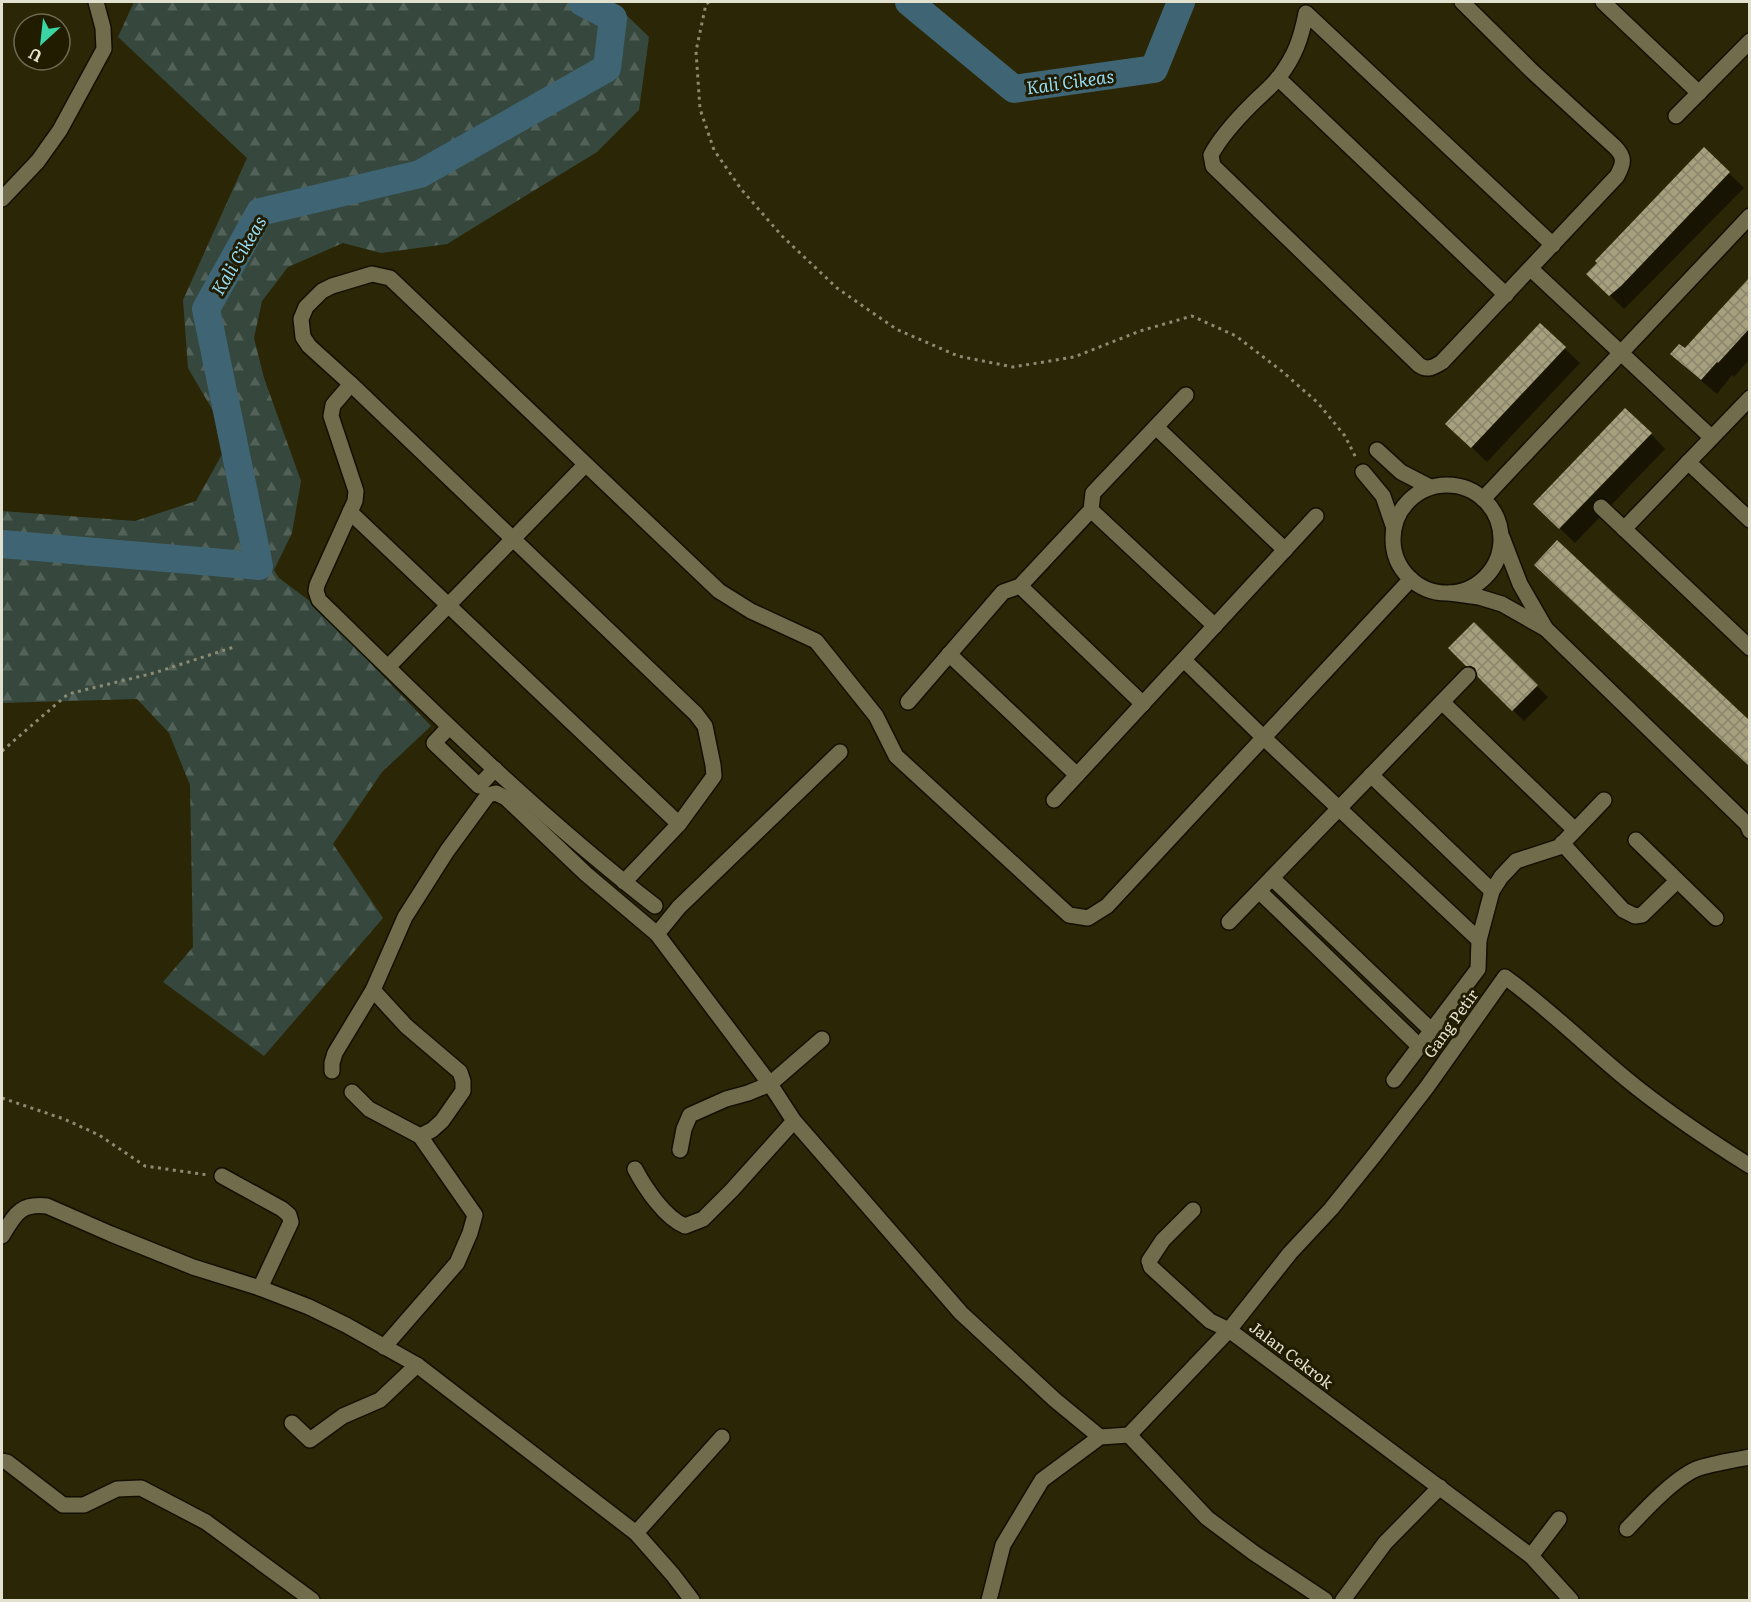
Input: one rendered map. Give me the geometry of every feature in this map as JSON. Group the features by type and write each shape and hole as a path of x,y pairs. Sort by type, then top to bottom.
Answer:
{"street":[{"path":"2,199 38,161 55,138 104,49 103,28 96,2"},
{"path":"1307,7 1301,38 1278,78 1218,143 1211,155 1213,166 1422,368 1429,368 1442,362 1617,176 1622,168 1623,157 1462,2"},
{"path":"1603,2 1699,93"},
{"path":"1307,7 1553,245"},
{"path":"1676,116 1749,41"},
{"path":"1278,78 1506,295"},
{"path":"1483,499 1749,216"},
{"path":"1531,269 1711,437"},
{"path":"624,882 679,824 714,776 705,726 696,714 309,346 303,337 301,319 306,307 322,291 372,274 390,278 719,591 751,611 816,641 876,716 896,756 1069,915 1088,918 1107,906 1411,579"},
{"path":"351,384 333,405 331,416 356,491 355,501 316,585 319,600 449,728 624,882 655,906"},
{"path":"908,702 1003,592 1020,586 1091,510 1093,493 1186,395"},
{"path":"1624,529 1749,398"},
{"path":"1156,427 1285,550"},
{"path":"1377,450 1401,472 1430,487"},
{"path":"1688,462 1749,520"},
{"path":"388,667 585,465"},
{"path":"1363,472 1383,496 1394,528"},
{"path":"1546,629 1520,584 1501,536 1496,516 1483,499 1467,489 1449,484 1430,487 1413,496 1400,510 1394,528 1393,547 1399,565 1411,579 1430,590 1479,597 1502,604 1546,629 1747,824 1749,831"},
{"path":"1601,507 1749,648"},
{"path":"1091,510 1215,626"},
{"path":"350,512 679,824"},
{"path":"1054,800 1316,516"},
{"path":"1450,593 1471,588 1487,575 1498,557 1501,536"},
{"path":"1020,586 1143,704"},
{"path":"949,654 1077,775"},
{"path":"1184,660 1479,940"},
{"path":"1229,922 1468,675"},
{"path":"1442,702 1575,830"},
{"path":"449,728 434,743 479,786 495,769"},
{"path":"657,934 679,907 840,752"},
{"path":"1371,775 1492,891"},
{"path":"332,1071 335,1053 372,990 405,917 447,851 488,795 496,793 506,798 586,874 657,934 770,1084 794,1121 961,1313 1055,1400 1100,1437"},
{"path":"1394,1080 1478,969 1479,940 1492,891 1501,877 1516,861 1558,847 1604,800"},
{"path":"1636,840 1716,918"},
{"path":"1562,843 1623,910 1635,916 1642,915 1677,881"},
{"path":"1272,878 1431,1030"},
{"path":"1259,891 1419,1046"},
{"path":"1340,970 1353,956"},
{"name":"Gang Petir","path":"1229,1330 1290,1253 1331,1209 1376,1153 1427,1087 1505,977 1557,1018 1652,1100 1701,1136 1749,1166"},
{"path":"372,990 406,1026 460,1072 463,1081 463,1091 441,1121 432,1130 420,1136"},
{"path":"680,1150 684,1129 690,1115 726,1099 770,1084 822,1039"},
{"path":"352,1092 369,1109 420,1136 475,1215 457,1263 384,1347"},
{"path":"635,1169 647,1191 677,1223 685,1226 703,1219 794,1121"},
{"path":"222,1176 289,1215 291,1222 260,1288"},
{"path":"2,1236 18,1211 24,1207 47,1206 193,1267 260,1288 309,1307 417,1365 636,1533 673,1575 689,1599"},
{"path":"1193,1210 1163,1240 1149,1261 1151,1267 1210,1321 1229,1330"},
{"name":"Jalan Cekrok","path":"1129,1436 1229,1330 1531,1556 1571,1600"},
{"path":"292,1423 305,1445 343,1416 380,1400 417,1365"},
{"path":"989,1600 1003,1545 1042,1480 1100,1437 1129,1436 1207,1518 1254,1553 1325,1600"},
{"path":"636,1533 722,1437"},
{"path":"1627,1529 1654,1500 1697,1468 1749,1457"},
{"path":"2,1461 7,1462 63,1505 84,1505 117,1489 141,1488 206,1522 312,1600"},
{"path":"1343,1600 1385,1544 1440,1487"},
{"path":"1531,1556 1559,1519"}],"path":[{"path":"709,2 706,4 696,51 700,109 714,150 741,189 775,228 837,288 896,329 958,356 1012,367 1074,357 1140,332 1192,316 1236,336 1283,372 1318,403 1345,436 1363,472"},
{"path":"2,751 68,694 154,674 234,648"},
{"path":"2,1098 64,1119 99,1135 145,1166 222,1176"}],"green space":[{"path":"134,2 613,2 649,37 639,110 597,152 447,244 381,253 343,243 288,267 262,301 254,338 264,378 301,481 292,533 274,570 279,578 315,605 431,726 382,772 333,844 383,918 264,1056 163,982 193,947 190,785 169,733 137,699 2,703 2,511 135,521 196,501 230,440 188,368 183,300 247,158 118,37"}],"building":[{"path":"1704,147 1730,172 1609,296 1586,274 1597,263 1595,261"},
{"path":"1749,278 1749,329 1701,380 1670,354 1679,344 1685,348"},
{"path":"1540,323 1566,347 1471,448 1445,424"},
{"path":"1625,408 1652,433 1559,529 1533,504"},
{"path":"1557,540 1749,720 1749,766 1534,565"},
{"path":"1474,622 1538,685 1512,711 1478,677 1475,668 1466,666 1448,648"}],"waterway":[{"name":"Kali Cikeas","path":"2,544 259,566 206,309 260,212 420,174 607,68 613,18 582,2"},
{"name":"Kali Cikeas","path":"909,2 1014,89 1154,69 1181,2"}]}
